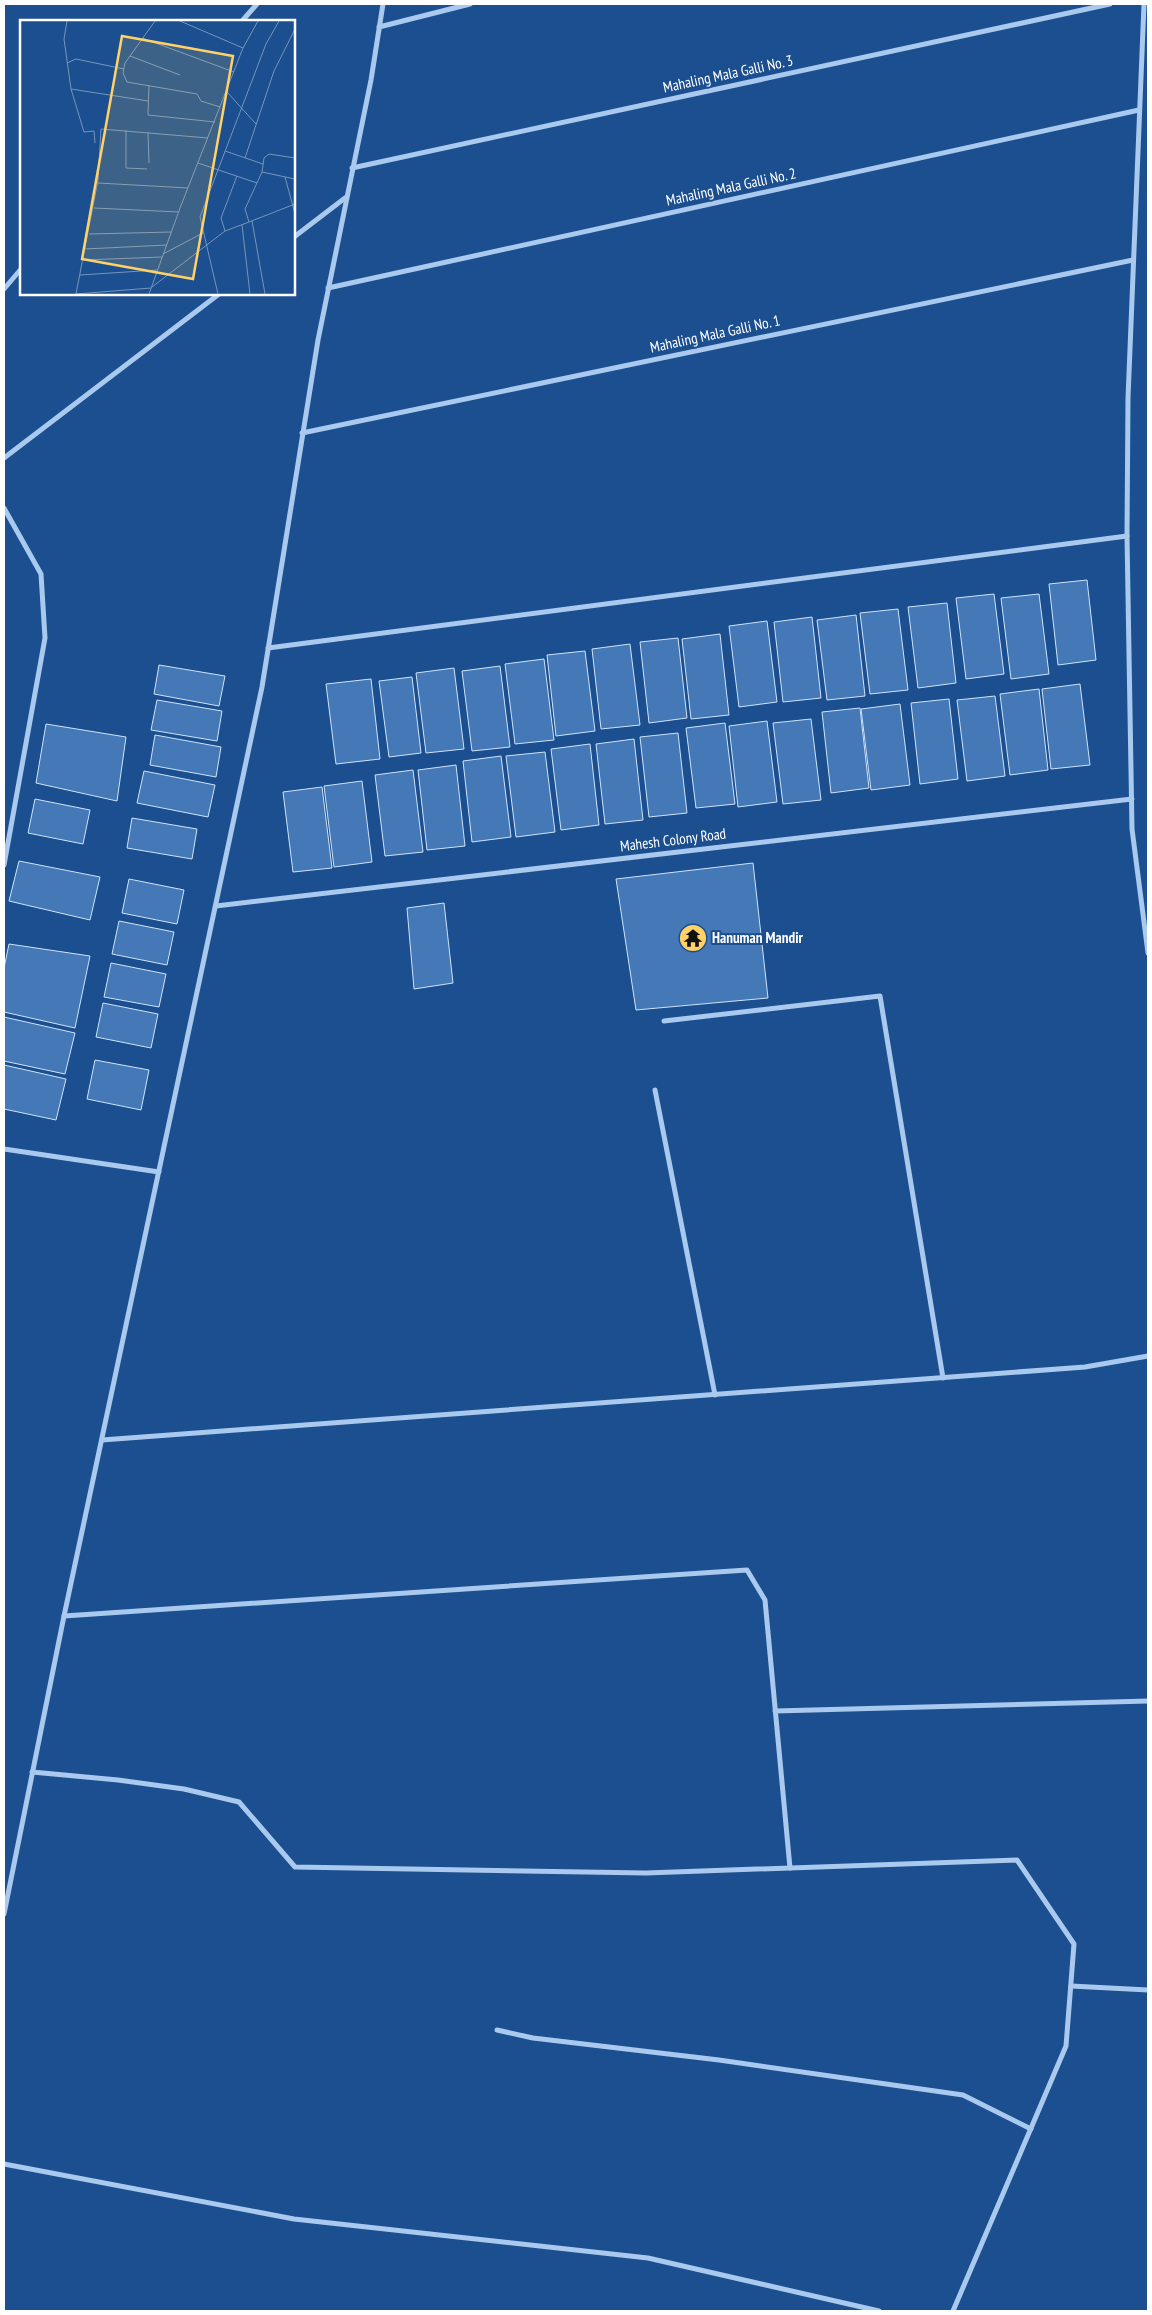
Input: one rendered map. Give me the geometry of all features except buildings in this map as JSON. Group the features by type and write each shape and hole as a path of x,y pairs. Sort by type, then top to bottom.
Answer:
{"street":[{"path":"243,20 257,4"},
{"path":"4,1914 64,1616 216,906 268,648 302,433 345,197 371,80 382,4"},
{"path":"379,27 470,4"},
{"name":"Mahaling Mala Galli No. 3","path":"352,168 1110,4"},
{"path":"1144,4 1128,398 1127,536 1132,829 1148,953"},
{"name":"Mahaling Mala Galli No. 2","path":"328,288 1139,110"},
{"path":"295,236 345,197"},
{"name":"Mahaling Mala Galli No. 1","path":"302,433 1133,260"},
{"path":"4,289 20,270"},
{"path":"4,458 218,295"},
{"path":"4,508 41,574 44,638 4,865"},
{"path":"268,648 1127,536"},
{"name":"Mahesh Colony Road","path":"216,906 1132,799"},
{"path":"664,1020 880,996 943,1378"},
{"path":"655,1090 715,1395"},
{"path":"4,1149 159,1172"},
{"path":"102,1440 1085,1367 1148,1356"},
{"path":"64,1616 747,1570 765,1600 790,1868"},
{"path":"775,1711 1148,1701"},
{"path":"32,1772 174,1788 240,1802 295,1866 646,1873 1017,1860 1074,1944 1066,2046 953,2311"},
{"path":"1071,1986 1148,1990"},
{"path":"497,2030 533,2038 719,2060 963,2094 1031,2129"},
{"path":"4,2164 294,2220 648,2258 880,2311"}],"place":[{"name":"Hanuman Mandir","path":"693,938"}]}
